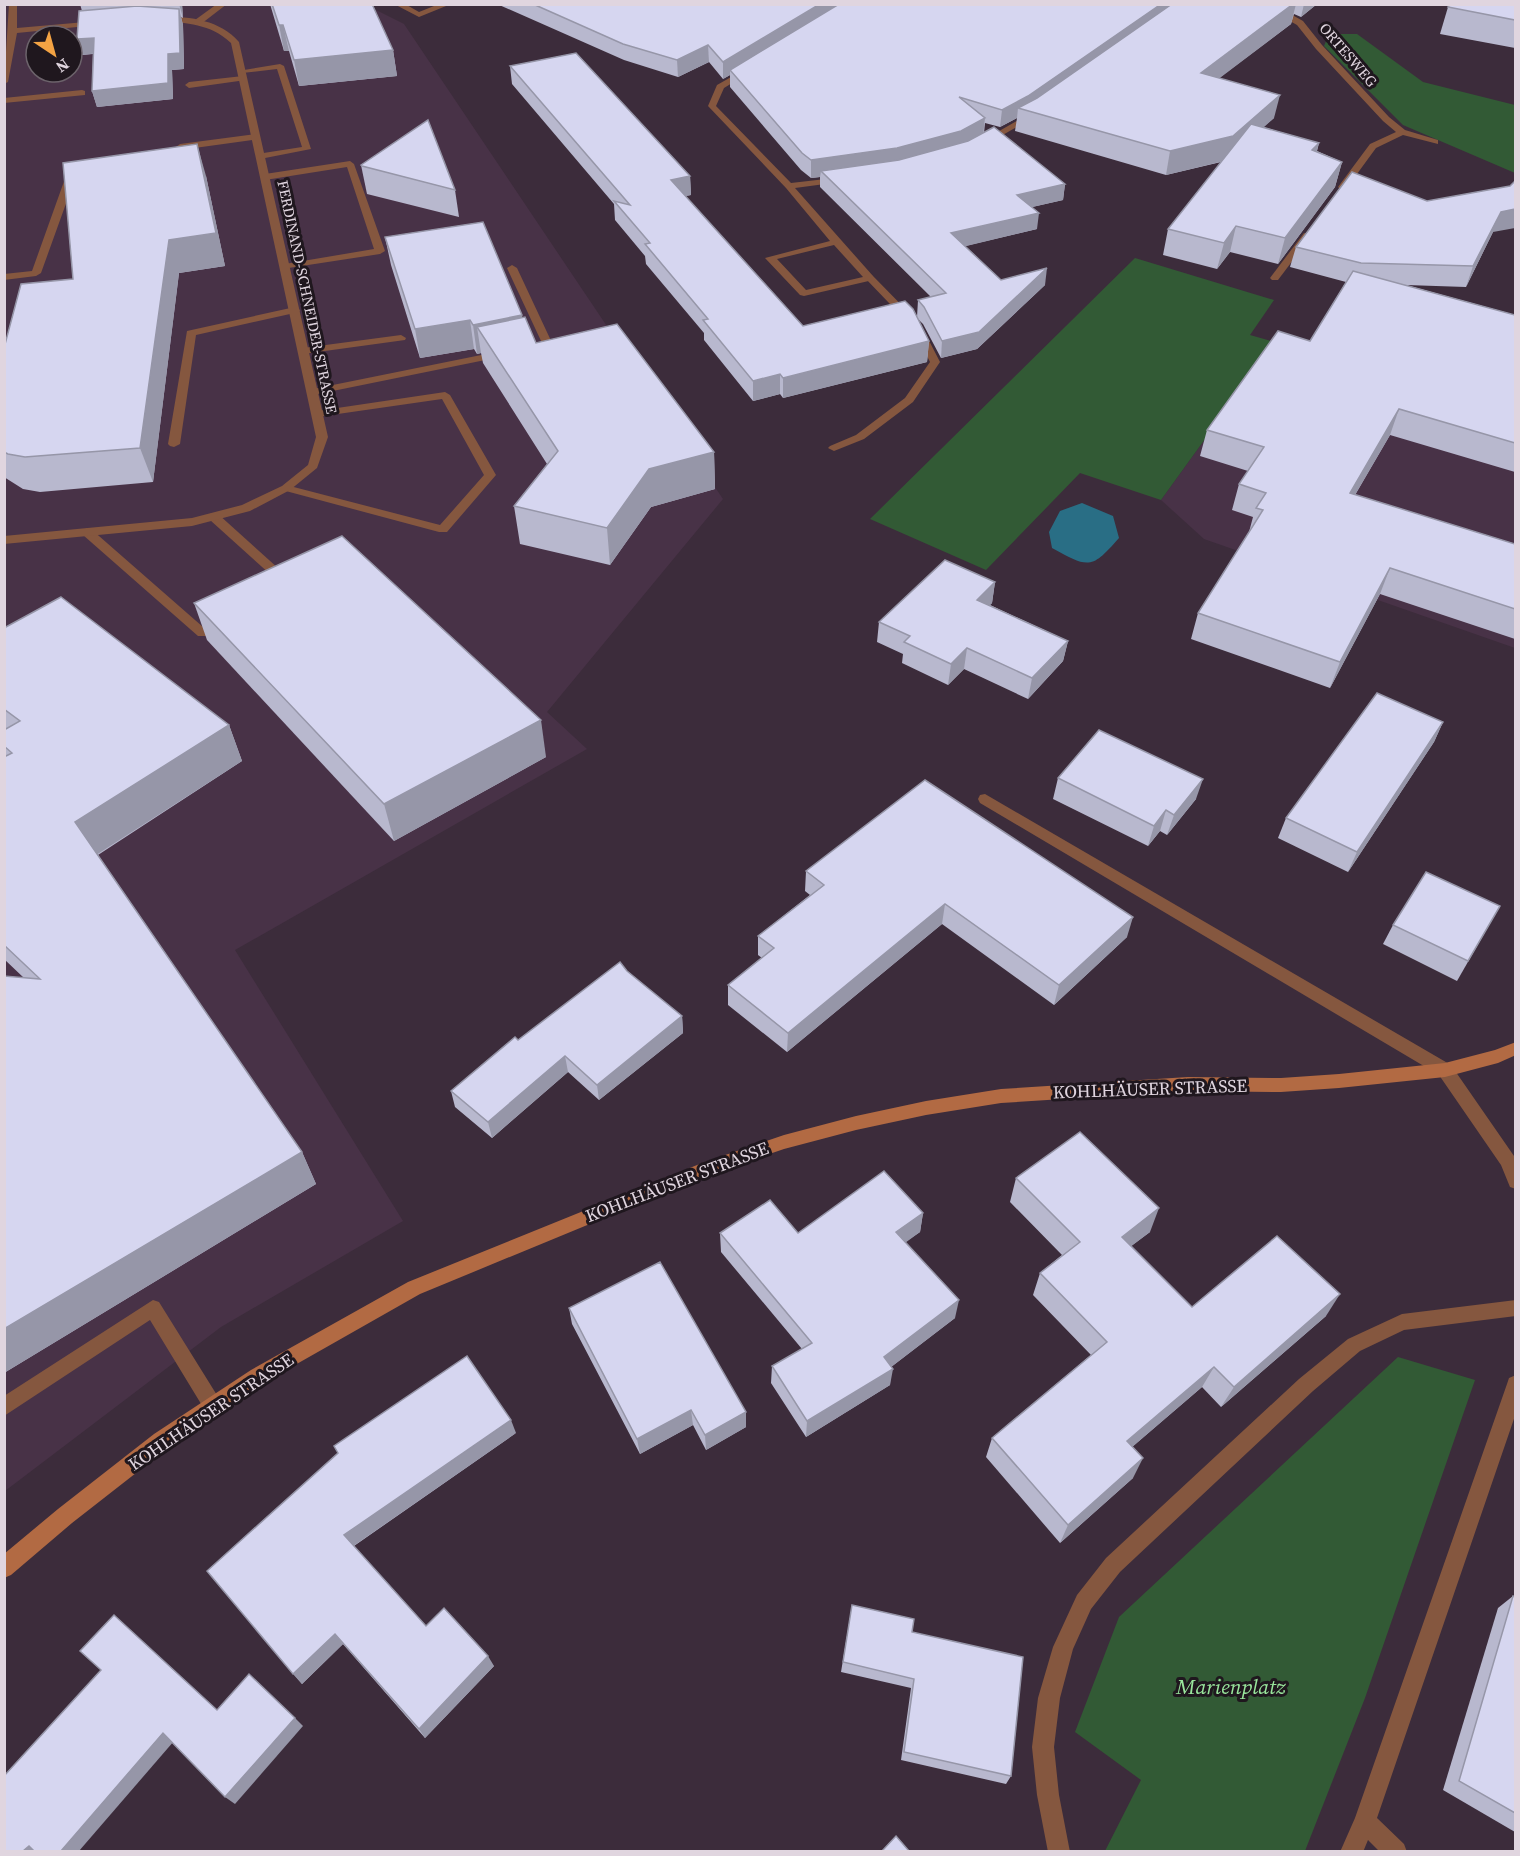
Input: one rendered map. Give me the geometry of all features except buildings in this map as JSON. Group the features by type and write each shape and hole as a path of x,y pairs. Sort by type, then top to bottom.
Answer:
{"main road":[{"name":"KOHLHÄUSER STRASSE","path":"4,1569 65,1516 161,1441 258,1376 414,1288 592,1214 784,1142 896,1114 1001,1096 1167,1084 1281,1085 1339,1081 1444,1070 1498,1056 1515,1048"}],"street":[{"path":"4,82 13,4"},
{"path":"198,22 223,4"},
{"path":"398,4 419,15 447,4"},
{"name":"ORTESWEG","path":"1254,4 1270,7 1295,20 1304,27 1373,107 1402,132 1435,142"},
{"name":"FERDINAND-SCHNEIDER-STRASSE","path":"4,540 192,522 246,508 286,488 313,466 322,437 236,42 220,29 198,22 155,18"},
{"path":"10,37 105,22"},
{"path":"189,85 279,66 307,149 260,156"},
{"path":"752,66 720,87 712,106 789,186 836,242 917,327 935,362 909,400 860,437 834,448"},
{"path":"4,101 82,93"},
{"path":"972,148 1040,110"},
{"path":"1338,193 1373,146 1402,132"},
{"path":"166,149 256,137"},
{"path":"4,277 36,273 76,161"},
{"path":"265,177 350,164 380,251 285,267"},
{"path":"789,186 854,177"},
{"path":"1275,278 1311,230"},
{"path":"836,242 770,258 804,293 870,278"},
{"path":"313,393 548,345 512,268"},
{"path":"174,444 191,333 295,310"},
{"path":"303,351 401,338"},
{"path":"286,488 443,529 490,475 445,395 317,414"},
{"path":"214,517 294,589 284,594"},
{"path":"87,532 202,633 232,619"},
{"path":"985,799 1444,1070 1508,1161 1515,1182"},
{"path":"4,1407 153,1308 213,1406"},
{"path":"1059,1851 1047,1795 1043,1747 1049,1698 1063,1647 1084,1602 1113,1565 1306,1385 1354,1345 1402,1322 1515,1308"},
{"path":"1351,1851 1365,1821 1515,1384"},
{"path":"1365,1821 1396,1851"}],"shaded area":[{"path":"5,5 366,5 404,24 723,499 547,712 587,749 235,950 403,1221 221,1327 5,1491"},
{"path":"1275,342 1515,411 1515,648 1204,539 1161,500"}],"green space":[{"path":"1329,34 1357,34 1423,82 1515,105 1515,173 1403,125 1324,46"},
{"path":"1135,258 1274,300 1250,335 1275,342 1161,500 1080,473 986,570 870,519"},
{"name":"Marienplatz","path":"1398,1357 1475,1380 1365,1698 1305,1851 1105,1851 1141,1780 1075,1732 1119,1617"}],"water":[{"path":"1082,503 1113,516 1119,538 1102,556 1089,563 1074,559 1052,548 1049,532 1060,511"}]}
